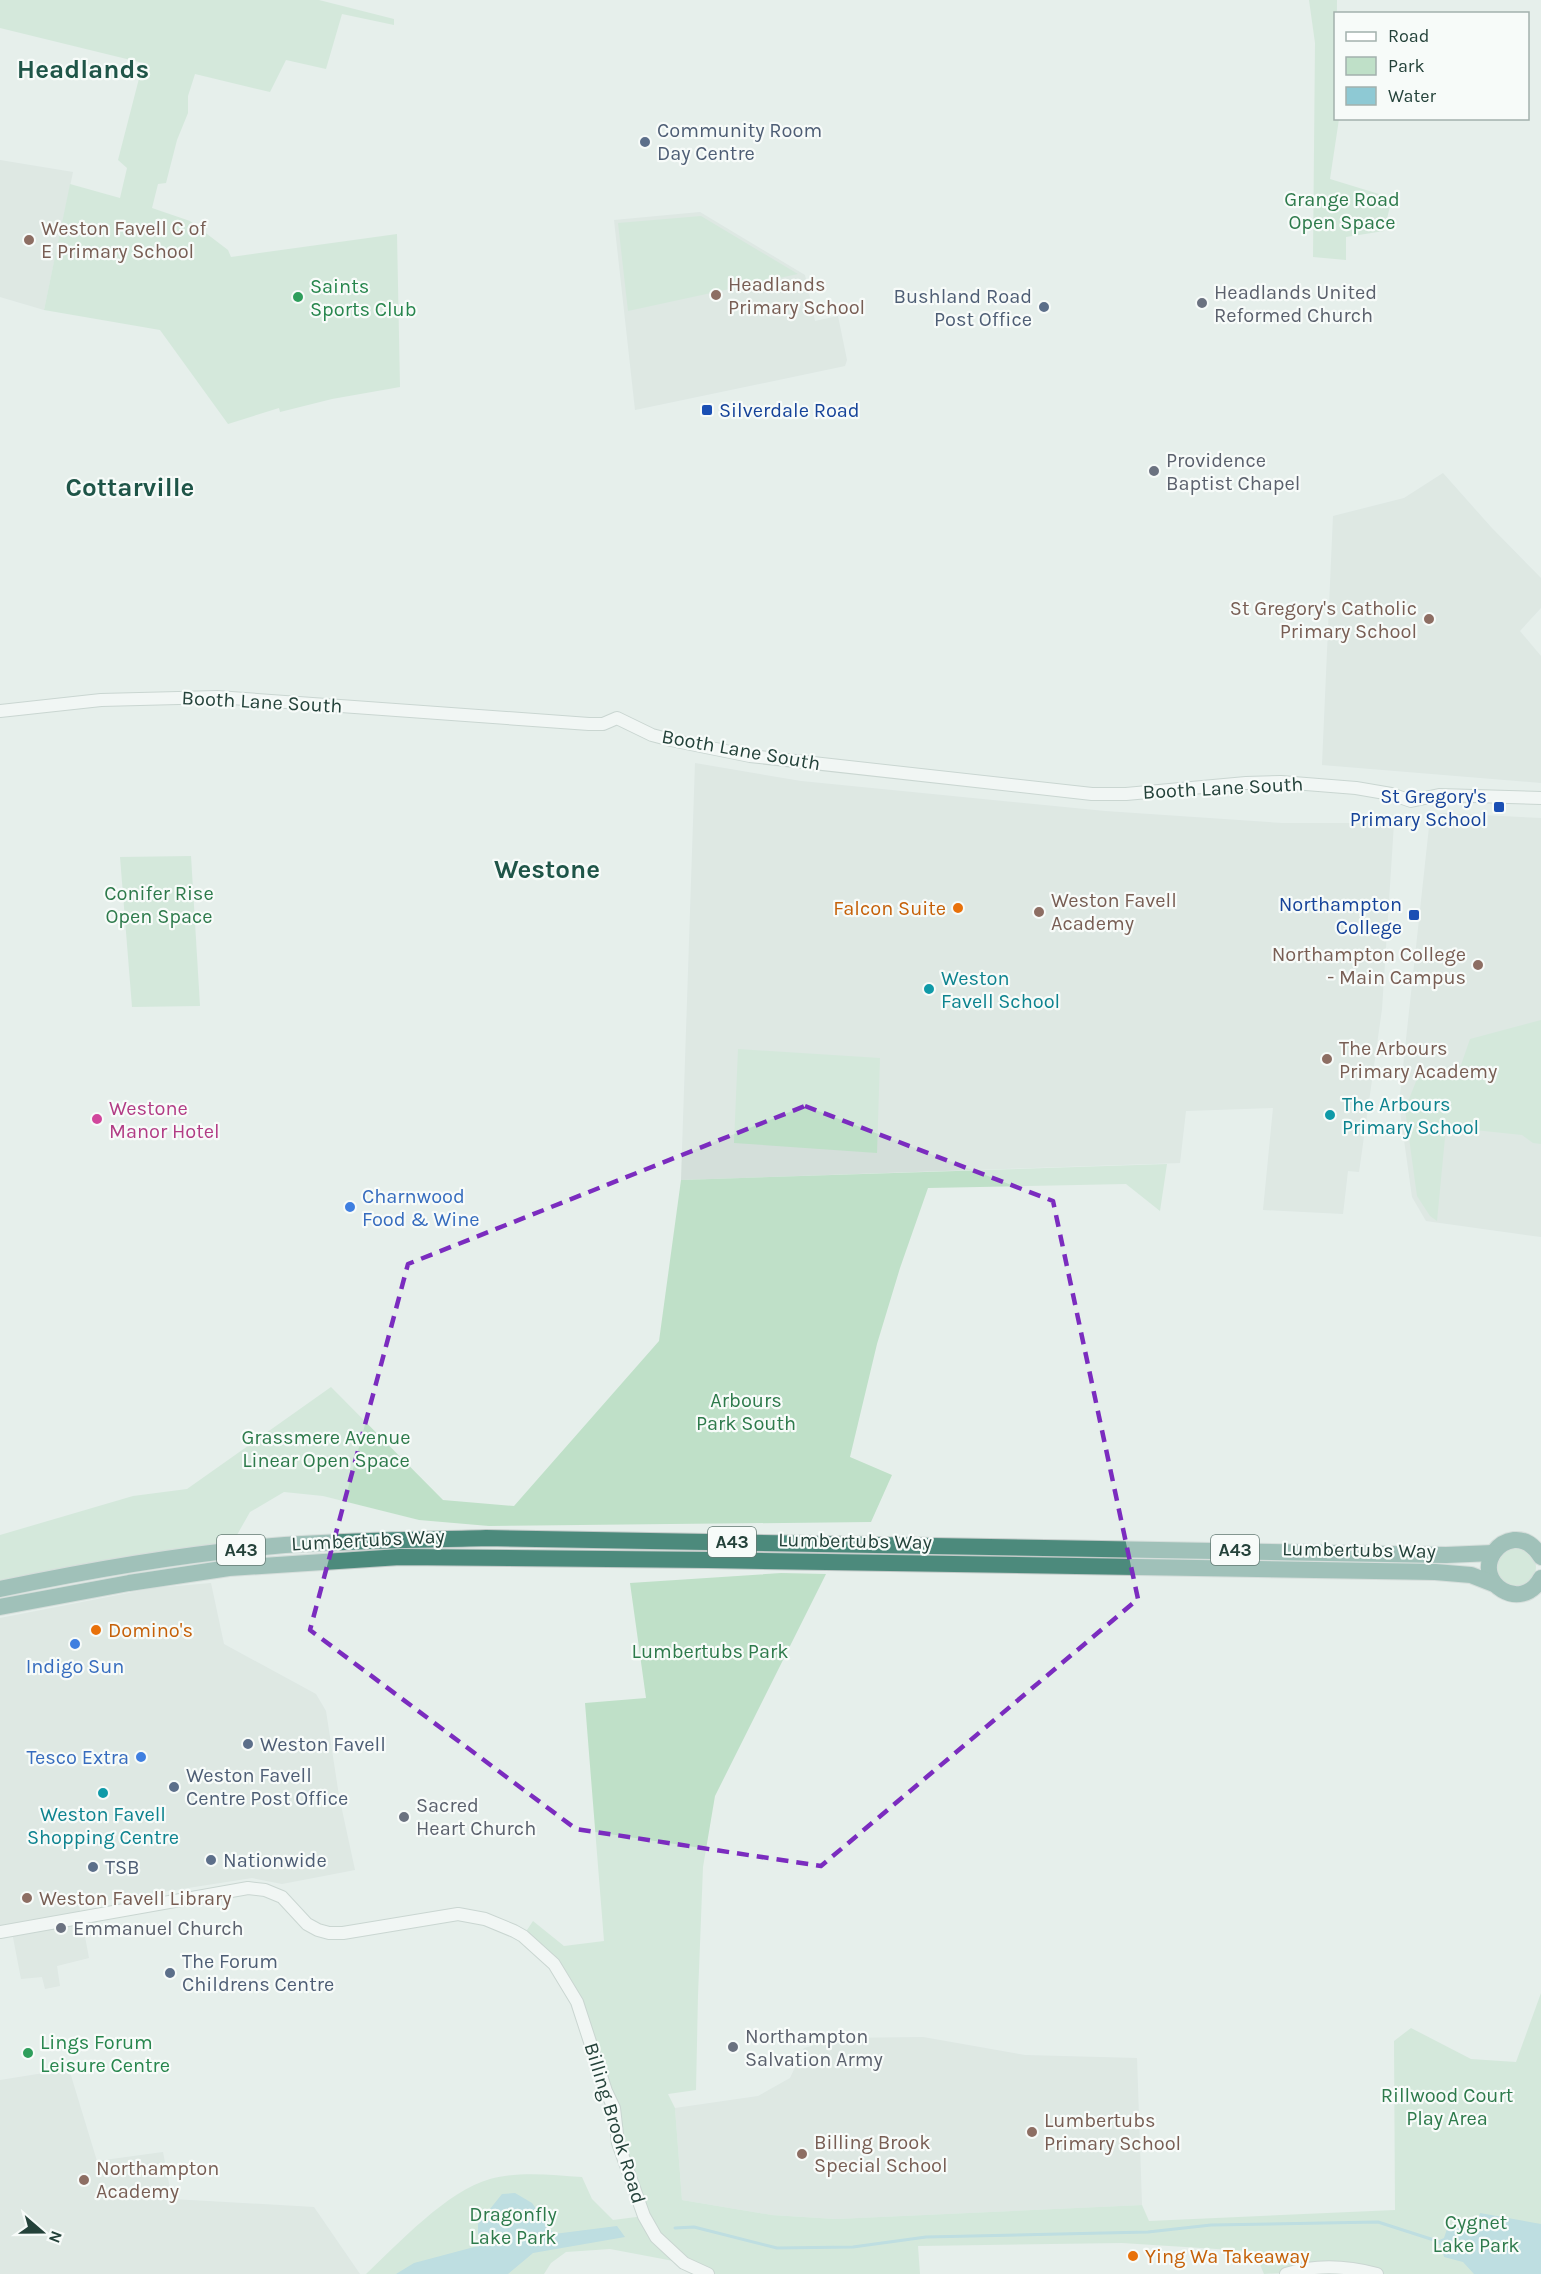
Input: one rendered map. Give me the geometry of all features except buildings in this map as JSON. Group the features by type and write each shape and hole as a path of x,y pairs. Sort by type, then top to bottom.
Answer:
{"highway":[{"name":"Lumbertubs Way","path":"0,1589 119,1566 201,1555 285,1545 396,1540 486,1538 1434,1555 1493,1553"},
{"name":"A43","path":"1493,1553 1498,1547 1513,1540 1529,1544 1540,1553"},
{"path":"1493,1553 1489,1569 1494,1584"},
{"name":"Lumbertubs Way","path":"0,1607 129,1582 229,1568 400,1557 1435,1572 1470,1575 1494,1584"},
{"name":"A43","path":"1494,1584 1502,1591 1519,1595 1540,1582"}],"street":[{"name":"Booth Lane South","path":"0,711 101,700 217,697 589,724 603,724 617,718 652,735 695,746 790,761 1097,794 1126,794 1246,783 1318,783 1391,794 1411,801 1439,795 1541,798"},
{"name":"Billing Brook Road","path":"0,1932 248,1888 265,1890 282,1897 307,1924 328,1933 343,1933 458,1914 485,1919 514,1931 523,1936 554,1964 577,2002 606,2091 614,2108 618,2143 635,2195 656,2237 684,2264 708,2274"},
{"path":"1286,2274 1321,2267 1357,2269 1377,2274"}],"highlighted area":[{"path":"805,1106 1053,1201 1138,1599 821,1866 576,1829 310,1630 408,1264"}],"shaded area":[{"name":"Weston Favell C of E Primary School","path":"0,160 73,172 44,310 0,297"},
{"name":"Headlands Primary School","path":"700,212 805,275 815,321 838,316 847,360 845,366 635,410 614,220"},
{"name":"St Gregory's Catholic Primary School","path":"1443,473 1541,578 1541,608 1520,631 1541,656 1541,783 1322,765 1333,516 1404,498"},
{"name":"Weston Favell Academy","path":"695,763 801,781 1105,811 1282,823 1394,823 1382,1009 1359,1172 1348,1171 1343,1214 1263,1210 1273,1108 1186,1111 1180,1163 681,1180"},
{"name":"Northampton College - Main Campus","path":"1441,813 1541,818 1541,1237 1426,1221 1412,1197 1399,1104 1429,827"},
{"name":"Weston Favell Shopping Centre","path":"211,1583 224,1644 316,1694 326,1711 339,1796 355,1870 282,1884 252,1878 79,1905 89,1958 57,1966 60,1986 45,1989 42,1977 21,1979 11,1927 0,1928 0,1618 154,1588"},
{"path":"923,2037 1025,2055 1137,2058 1142,2205 836,2219 772,2215 682,2200 675,2108 758,2096 790,2078 804,2048 839,2038"},
{"name":"Northampton Academy","path":"69,2069 97,2161 163,2152 172,2199 314,2207 360,2274 0,2274 0,2080"}],"green space":[{"path":"0,0 319,0 394,19 394,25 342,14 326,69 286,60 270,92 195,74 188,96 188,113 177,140 166,183 158,184 152,208 190,221 228,250 231,257 397,234 400,387 332,399 280,412 279,408 228,424 160,330 44,310 70,184 120,198 127,168 118,160 143,63 0,28"},
{"name":"Grange Road Open Space","path":"1309,0 1337,0 1337,12 1334,12 1334,120 1339,120 1330,179 1392,198 1384,231 1346,237 1346,260 1313,257 1315,43"},
{"path":"701,216 798,274 628,311 618,223"},
{"name":"Conifer Rise Open Space","path":"191,856 200,1006 132,1007 120,857"},
{"path":"1541,1020 1541,1144 1533,1143 1522,1135 1446,1127 1437,1221 1430,1216 1417,1196 1405,1109 1421,1069 1446,1075 1461,1065 1470,1039"},
{"path":"738,1049 880,1058 877,1153 734,1143"},
{"name":"Arbours Park South","path":"1167,1164 1160,1211 1126,1184 928,1188 877,1344 850,1457 892,1475 871,1522 489,1526 419,1520 323,1496 284,1492 250,1512 233,1542 127,1556 0,1582 0,1535 133,1496 187,1489 331,1387 443,1500 514,1506 659,1341 681,1180"},
{"path":"1516,1547 1530,1553 1536,1567 1530,1581 1516,1587 1502,1581 1496,1567 1502,1553"},
{"path":"781,1573 826,1574 715,1796 703,1867 696,2090 668,2094 675,2108 682,2200 772,2215 836,2219 1142,2205 1149,2221 1395,2210 1394,2041 1411,2028 1471,2059 1516,2062 1541,1993 1541,2274 1377,2274 1357,2269 1264,2274 1258,2260 1248,2251 1122,2243 918,2246 920,2274 708,2274 684,2263 610,2249 566,2252 551,2263 544,2274 366,2274 424,2219 457,2195 490,2179 536,2174 582,2177 592,2199 613,2220 644,2216 577,2002 554,1964 523,1936 533,1921 564,1946 604,1941 585,1703 646,1698 630,1583"}],"water":[{"path":"515,2193 532,2203 554,2234 617,2226 625,2237 533,2253 508,2274 396,2274 414,2263 478,2246 478,2224 502,2194"},
{"path":"1480,2213 1541,2224 1541,2274 1474,2274 1463,2262 1444,2257 1437,2241 1444,2238 1448,2226 1466,2230 1476,2229"}],"waterway":[{"path":"675,2228 694,2227 777,2248 853,2247 926,2237 1148,2232 1211,2225 1378,2222 1437,2241"}],"place":[{"name":"Community Room Day Centre","path":"645,142"},
{"name":"Weston Favell C of E Primary School","path":"29,240"},
{"name":"Headlands Primary School","path":"716,295"},
{"name":"Saints Sports Club","path":"298,297"},
{"name":"Headlands United Reformed Church","path":"1202,303"},
{"name":"Bushland Road Post Office","path":"1044,307"},
{"name":"Silverdale Road","path":"707,410"},
{"name":"Providence Baptist Chapel","path":"1154,471"},
{"name":"St Gregory's Catholic Primary School","path":"1429,619"},
{"name":"St Gregory's Primary School","path":"1499,807"},
{"name":"Falcon Suite","path":"958,908"},
{"name":"Weston Favell Academy","path":"1039,912"},
{"name":"Northampton College","path":"1414,915"},
{"name":"Northampton College - Main Campus","path":"1478,965"},
{"name":"Weston Favell School","path":"929,989"},
{"name":"The Arbours Primary Academy","path":"1327,1059"},
{"name":"The Arbours Primary School","path":"1330,1115"},
{"name":"Westone Manor Hotel","path":"97,1119"},
{"name":"Charnwood Food & Wine","path":"350,1207"},
{"name":"Domino's","path":"96,1630"},
{"name":"Indigo Sun","path":"75,1644"},
{"name":"Weston Favell","path":"248,1744"},
{"name":"Tesco Extra","path":"141,1757"},
{"name":"Weston Favell Centre Post Office","path":"174,1787"},
{"name":"Weston Favell Shopping Centre","path":"103,1793"},
{"name":"Sacred Heart Church","path":"404,1817"},
{"name":"Nationwide","path":"211,1860"},
{"name":"TSB","path":"93,1867"},
{"name":"Weston Favell Library","path":"27,1898"},
{"name":"Emmanuel Church","path":"61,1928"},
{"name":"The Forum Childrens Centre","path":"170,1973"},
{"name":"Northampton Salvation Army","path":"733,2047"},
{"name":"Lings Forum Leisure Centre","path":"28,2053"},
{"name":"Lumbertubs Primary School","path":"1032,2132"},
{"name":"Billing Brook Special School","path":"802,2154"},
{"name":"Northampton Academy","path":"84,2180"},
{"name":"Ying Wa Takeaway","path":"1133,2256"}],"district":[{"name":"Headlands","path":"83,69"},
{"name":"Cottarville","path":"130,487"},
{"name":"Westone","path":"547,869"}],"park label":[{"name":"Grassmere Avenue Linear Open Space","path":"326,1448"},
{"name":"Lumbertubs Park","path":"710,1651"},
{"name":"Rillwood Court Play Area","path":"1447,2106"},
{"name":"Dragonfly Lake Park","path":"513,2226"},
{"name":"Cygnet Lake Park","path":"1476,2234"}]}
